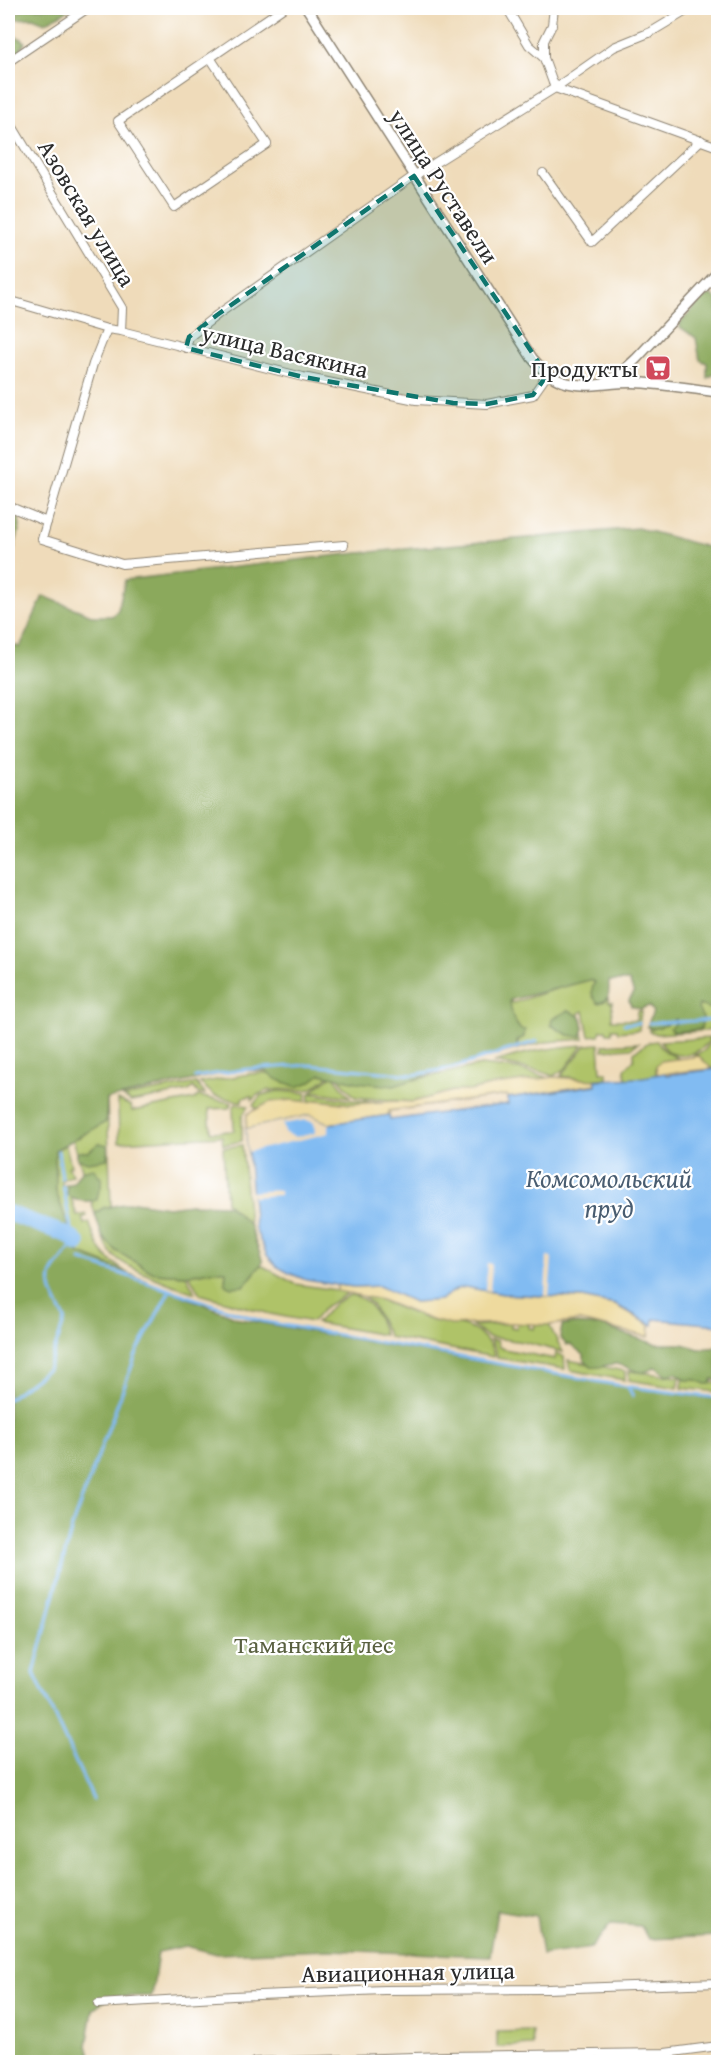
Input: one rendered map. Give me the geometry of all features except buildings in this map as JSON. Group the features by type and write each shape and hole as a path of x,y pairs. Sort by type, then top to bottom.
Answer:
{"street":[{"path":"8,62 88,8"},
{"path":"211,58 267,144 174,207 118,121 283,8"},
{"name":"улица Руставели","path":"308,8 532,358 551,377"},
{"path":"507,8 529,45 544,58"},
{"path":"554,8 552,26 544,41 544,58 555,88"},
{"path":"186,348 189,338 218,315 414,176 555,88 614,47 651,32 691,8"},
{"path":"555,88 718,147"},
{"name":"Азовская улица","path":"8,119 122,308 121,331"},
{"path":"543,173 592,242 702,140"},
{"path":"601,384 612,379 630,365 718,272"},
{"name":"улица Васякина","path":"8,300 107,330 121,331 314,380 416,400 453,404 487,404 533,395 551,377"},
{"path":"107,330 93,364 42,539 122,564 344,545"},
{"path":"551,377 575,384 643,382 718,392"},
{"path":"8,506 47,522"},
{"name":"Авиационная улица","path":"98,2004 384,1990 547,1989 718,1983"},
{"path":"254,2062 665,2053 718,2046"}],"highlighted area":[{"path":"414,176 547,375 533,395 487,404 453,403 303,377 186,348 189,337 217,315"}],"green space":[{"path":"27,8 72,8 45,23 33,18 15,19 14,14"},
{"path":"8,31 10,35 22,39 25,43 20,50 8,58"},
{"path":"711,294 718,300 718,377 715,374 707,378 707,363 700,360 696,338 680,327 680,323 702,299"},
{"path":"8,511 19,519 20,527 13,553 8,554"},
{"name":"Таманский лес","path":"638,528 718,550 718,1011 699,1005 698,1009 703,1018 701,1029 674,1032 670,1028 676,1023 676,1019 662,1027 651,1028 647,1027 653,1011 649,1006 640,1009 631,1006 629,1000 634,993 629,981 609,981 607,998 598,1003 592,993 595,982 590,980 510,1000 515,1022 520,1029 525,1030 524,1037 517,1041 517,1049 394,1086 357,1082 321,1074 297,1087 276,1079 266,1071 238,1070 107,1099 106,1122 55,1150 56,1192 78,1253 240,1319 615,1385 718,1399 718,1936 648,1939 641,1926 611,1924 591,1948 542,1955 536,1916 497,1910 490,1956 329,1950 217,1954 186,1946 158,1952 152,1996 110,1997 93,2010 87,2046 93,2062 8,2062 8,644 20,647 43,596 94,616 112,616 118,610 125,580 348,554"},
{"path":"593,979 598,1003 609,997 609,1002 612,1002 612,1020 637,1020 637,1011 641,1011 639,1030 618,1032 617,1029 612,1029 612,1033 607,1033 606,1030 601,1030 599,1035 589,1036 584,1011 579,1013 584,1039 546,1042 517,1049 520,1029 511,1016 509,1000 513,1003"},
{"path":"699,1005 718,1011 718,1030 656,1034 649,1031 649,1028 653,1029 676,1019 677,1023 698,1009"},
{"path":"569,1010 582,1018 584,1028 581,1037 568,1035 551,1025 552,1019"},
{"path":"711,1038 702,1048 685,1055 667,1051 660,1041"},
{"path":"714,1038 718,1038 718,1068 712,1069 699,1056 694,1055 704,1051"},
{"path":"657,1041 665,1051 680,1059 661,1061 656,1066 656,1076 626,1079 625,1069 634,1059 634,1052 649,1042"},
{"path":"638,1043 631,1048 603,1050 603,1045"},
{"path":"599,1044 601,1072 607,1072 607,1078 590,1080 561,1076 586,1045"},
{"path":"583,1045 565,1069 553,1076 495,1062 538,1050"},
{"path":"481,1065 518,1069 549,1078 494,1085 470,1091 453,1091 413,1102 355,1097 336,1075 414,1080"},
{"path":"281,1072 330,1075 316,1086 306,1090 270,1090 252,1100 251,1096 242,1098 242,1102 215,1096 200,1083 249,1074"},
{"path":"333,1075 350,1097 312,1091"},
{"path":"196,1083 205,1094 199,1094 193,1087 189,1091 131,1102 123,1097"},
{"path":"278,1091 307,1093 306,1101 270,1102 258,1110 253,1105 262,1095"},
{"path":"310,1093 349,1100 388,1102 350,1104 317,1100 309,1102"},
{"path":"198,1096 232,1103 229,1108 209,1109 211,1132 234,1131 233,1108 236,1104 248,1106 242,1117 242,1141 223,1145 222,1136 119,1142 118,1100 131,1106 132,1111 195,1099"},
{"path":"107,1099 111,1206 95,1214 73,1139 105,1122"},
{"path":"99,1143 108,1145 107,1159 88,1162 77,1159 77,1151 88,1152"},
{"path":"66,1145 71,1166 68,1167 73,1175 62,1180 62,1186 76,1182 68,1188 77,1216 86,1214 87,1216 82,1218 84,1224 89,1222 102,1252 126,1272 78,1253 56,1192 55,1150"},
{"path":"242,1145 249,1224 226,1202 223,1148"},
{"path":"93,1168 101,1178 97,1200 82,1201 67,1195 67,1186 73,1183 81,1171"},
{"path":"134,1202 168,1207 190,1204 228,1205 249,1224 263,1262 244,1286 231,1287 225,1284 226,1271 186,1275 154,1273 116,1251 102,1236 95,1214 103,1208"},
{"path":"102,1236 116,1251 154,1273 186,1275 195,1293 130,1267 110,1252"},
{"path":"261,1265 295,1284 350,1292 326,1306 312,1322 270,1314 200,1294 189,1275 226,1271 225,1279 244,1286"},
{"path":"362,1294 427,1319 474,1330 488,1342 494,1357 389,1337 373,1306"},
{"path":"350,1295 369,1304 377,1315 384,1335 316,1323 335,1303"},
{"path":"511,1323 511,1327 517,1328 517,1323 529,1324 529,1328 534,1329 535,1324 549,1325 563,1352 523,1342 488,1337 472,1326"},
{"path":"572,1324 601,1326 655,1344 683,1344 699,1349 718,1347 718,1381 713,1379 710,1384 705,1384 697,1380 686,1380 676,1373 667,1375 655,1367 649,1371 639,1372 615,1364 591,1367 584,1360 584,1355 560,1338 562,1326"},
{"path":"490,1340 497,1341 499,1347 504,1349 555,1359 556,1353 564,1357 565,1369 497,1358"},
{"path":"568,1360 625,1371 625,1380 570,1370"},
{"path":"629,1371 680,1377 678,1388 629,1380"},
{"path":"683,1378 718,1383 718,1392 682,1388"},
{"path":"532,2031 533,2045 497,2047 497,2032"}],"sand":[{"path":"699,1056 712,1069 657,1074 656,1066 661,1061"},
{"path":"554,1077 596,1080 596,1084 508,1098 507,1095 389,1111 389,1115 329,1124 310,1115 246,1129 247,1114 270,1102 317,1100 350,1104 413,1102 453,1091 470,1091 494,1085"},
{"path":"337,1285 379,1286 414,1302 440,1300 457,1289 465,1287 504,1294 582,1298 615,1305 650,1325 649,1337 580,1321 549,1325 511,1323 451,1325 431,1320 381,1300 337,1291"}],"water":[{"name":"Комсомольский пруд","path":"718,1069 718,1325 654,1319 653,1325 616,1305 582,1298 503,1294 465,1287 457,1289 440,1300 414,1302 379,1286 354,1287 306,1280 276,1266 267,1255 255,1229 246,1129 310,1115 329,1124 389,1115 390,1120 508,1104 508,1098 596,1085 596,1080"}],"pier":[{"path":"310,1115 329,1124 329,1133 248,1152 246,1129","holes":["306,1120 314,1123 315,1133 295,1137 285,1133 283,1124"]},
{"path":"280,1190 280,1195 252,1197 251,1192"},
{"path":"547,1257 552,1258 549,1296 545,1296"},
{"path":"487,1263 492,1264 490,1291 485,1290"}],"waterway":[{"path":"649,1023 718,1020"},
{"path":"624,1024 639,1023"},
{"path":"195,1077 248,1069 309,1065 413,1075 452,1068 537,1041"},
{"path":"58,1151 62,1178"},
{"path":"63,1186 73,1239"},
{"path":"8,1213 70,1236 78,1244"},
{"path":"8,1399 48,1369 65,1319 53,1294 52,1274 74,1240"},
{"path":"81,1260 261,1321 623,1386 718,1398"},
{"path":"93,1799 34,1673 73,1523 137,1352 170,1290"},
{"path":"628,1387 633,1396"}],"place":[{"name":"Продукты","path":"658,368"}]}
